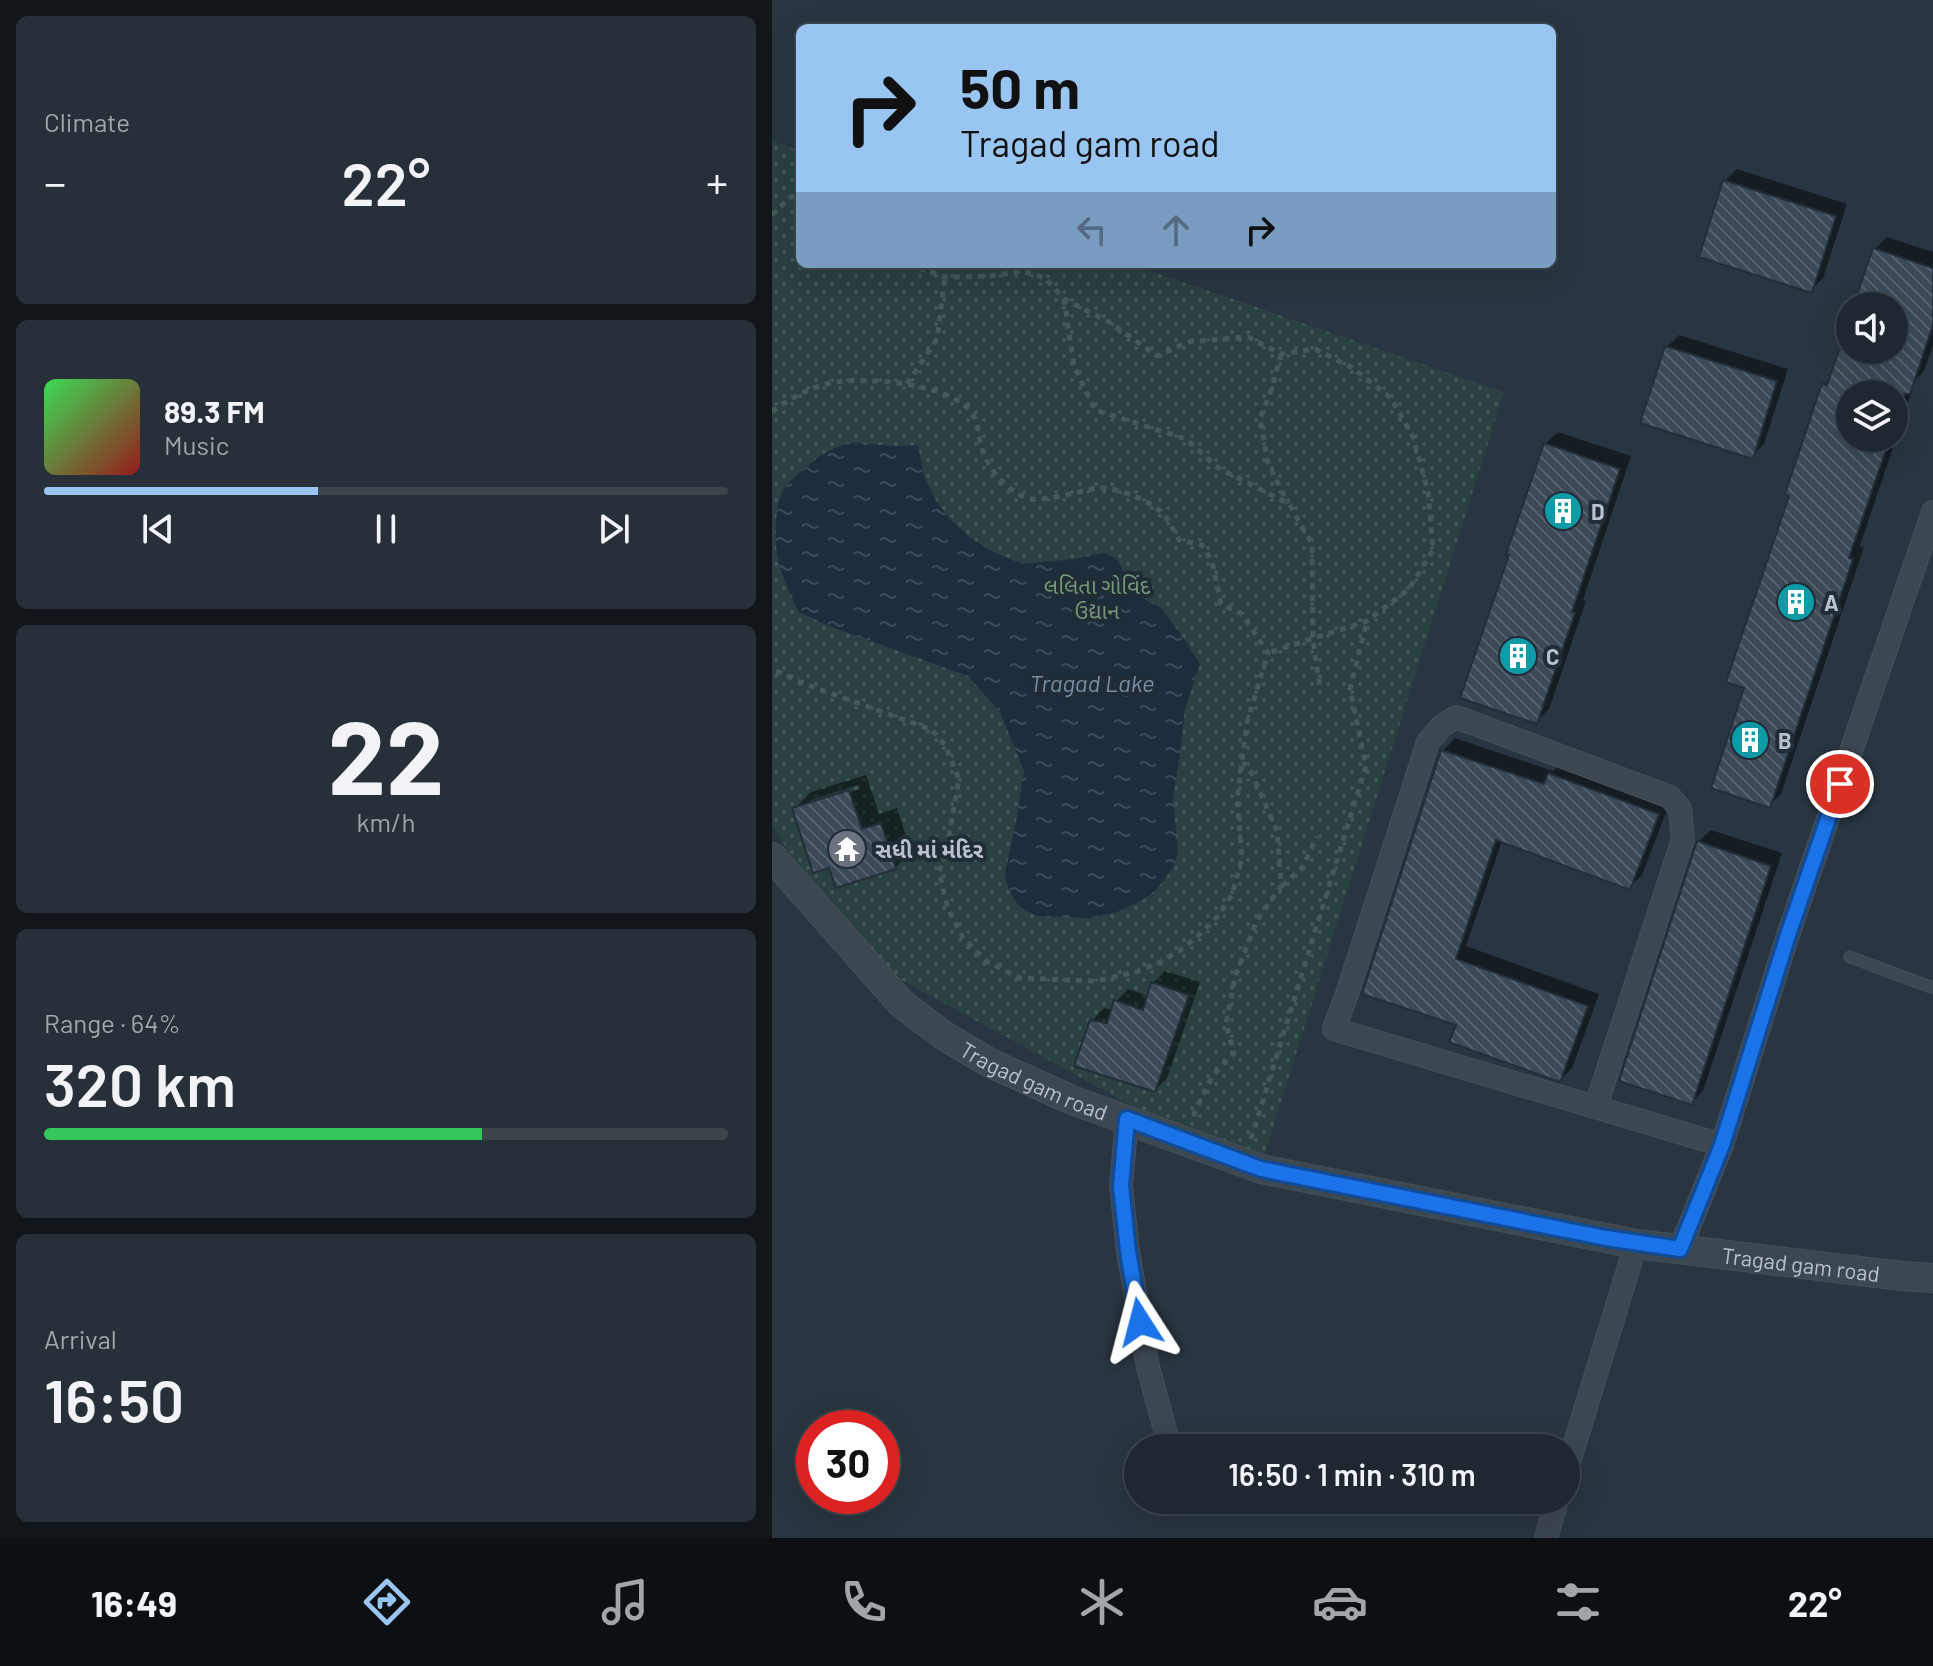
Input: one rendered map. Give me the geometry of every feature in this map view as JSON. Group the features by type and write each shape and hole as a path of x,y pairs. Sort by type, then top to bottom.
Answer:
{"street":[{"path":"1680,1249 1722,1145 1788,935 1933,512"},
{"path":"1596,1106 1683,839 1680,809 1670,797 1456,717 1442,726 1428,742 1334,1029 1722,1145"},
{"name":"Tragad gam road","path":"772,857 902,1004 943,1035 990,1063 1072,1100 1261,1169 1636,1244 1933,1278"},
{"path":"1127,1119 1121,1186 1128,1251 1148,1367 1166,1434"},
{"path":"1578,1434 1636,1244"},
{"path":"1546,1538 1553,1514"}],"lane":[{"path":"1850,957 1933,988"}],"path":[{"path":"772,215 789,198 796,195"},
{"path":"919,268 945,277 990,276 1022,271 1045,278 1064,299 1109,322 1157,356 1188,342 1248,337 1281,354 1315,349 1351,367 1391,398 1413,437 1428,492 1433,550 1409,589 1367,621 1268,653"},
{"path":"907,384 937,339 945,277"},
{"path":"1064,299 1074,366 1095,410 1186,439 1217,467 1289,504"},
{"path":"1281,354 1260,419 1268,463 1312,544 1313,640 1320,688"},
{"path":"772,412 808,390 850,380 907,384 953,397 963,403 976,421 984,453 998,478 1019,494 1032,500 1102,488 1130,494 1162,512 1179,540 1202,545 1212,562 1221,604 1242,614 1268,653"},
{"path":"1247,1152 1366,766 1350,689 1367,621"},
{"path":"772,669 932,730 945,745 959,779 947,847 939,872 948,909 963,938 986,961 1020,978 1096,981 1136,972 1179,951 1217,917 1232,895 1242,858 1237,800 1247,722 1268,653"},
{"path":"1243,762 1252,774 1277,831 1281,886"},
{"path":"1188,1128 1213,1075 1234,1053 1226,1024 1235,977 1257,920 1281,886 1302,868 1317,837"}],"green space":[{"name":"લલિતા ગોવિંદ ઉદ્યાન","path":"772,141 796,150 796,268 1142,268 1504,392 1264,1156 1140,1110 898,978 794,861 772,825"}],"water":[{"name":"Tragad Lake","path":"853,443 918,445 924,476 935,499 968,536 989,550 1022,564 1103,553 1116,558 1138,596 1161,608 1185,640 1200,664 1185,709 1173,798 1178,852 1173,868 1156,890 1144,899 1117,912 1089,918 1037,916 1023,909 1008,888 1005,874 1024,771 1000,712 968,676 829,626 799,612 782,574 777,551 776,525 780,498 789,482 815,460 832,449"}],"building":[{"path":"1723,180 1836,216 1812,293 1699,257"},
{"path":"1873,248 1933,268 1933,325 1910,394 1908,380 1836,380 1836,452 1885,452 1770,808 1711,788 1744,688 1726,682 1789,496 1785,494 1822,383 1827,385 1836,359 1836,364 1908,364 1908,292 1858,292"},
{"path":"1665,346 1777,381 1753,459 1640,423"},
{"path":"1544,443 1620,469 1537,724 1460,698"},
{"path":"1441,750 1544,784 1548,773 1659,814 1630,890 1496,840 1456,959 1588,1006 1560,1082 1449,1042 1456,1025 1362,994"},
{"name":"સધી માં મંદિર","path":"849,790 862,829 881,823 896,869 836,888 829,868 813,873 792,808"},
{"path":"1697,841 1771,866 1692,1105 1619,1081"},
{"path":"1151,982 1189,995 1155,1092 1074,1066 1090,1020 1107,1023 1114,1000 1143,1010"}],"place":[{"name":"D","path":"1563,511"},
{"name":"A","path":"1796,602"},
{"name":"C","path":"1518,656"},
{"name":"B","path":"1750,740"},
{"name":"સધી માં મંદિર","path":"847,849"}],"route":[{"path":"1140,1322 1121,1186 1127,1119 1261,1169 1636,1244 1680,1249 1722,1145 1788,935 1840,784"}]}
